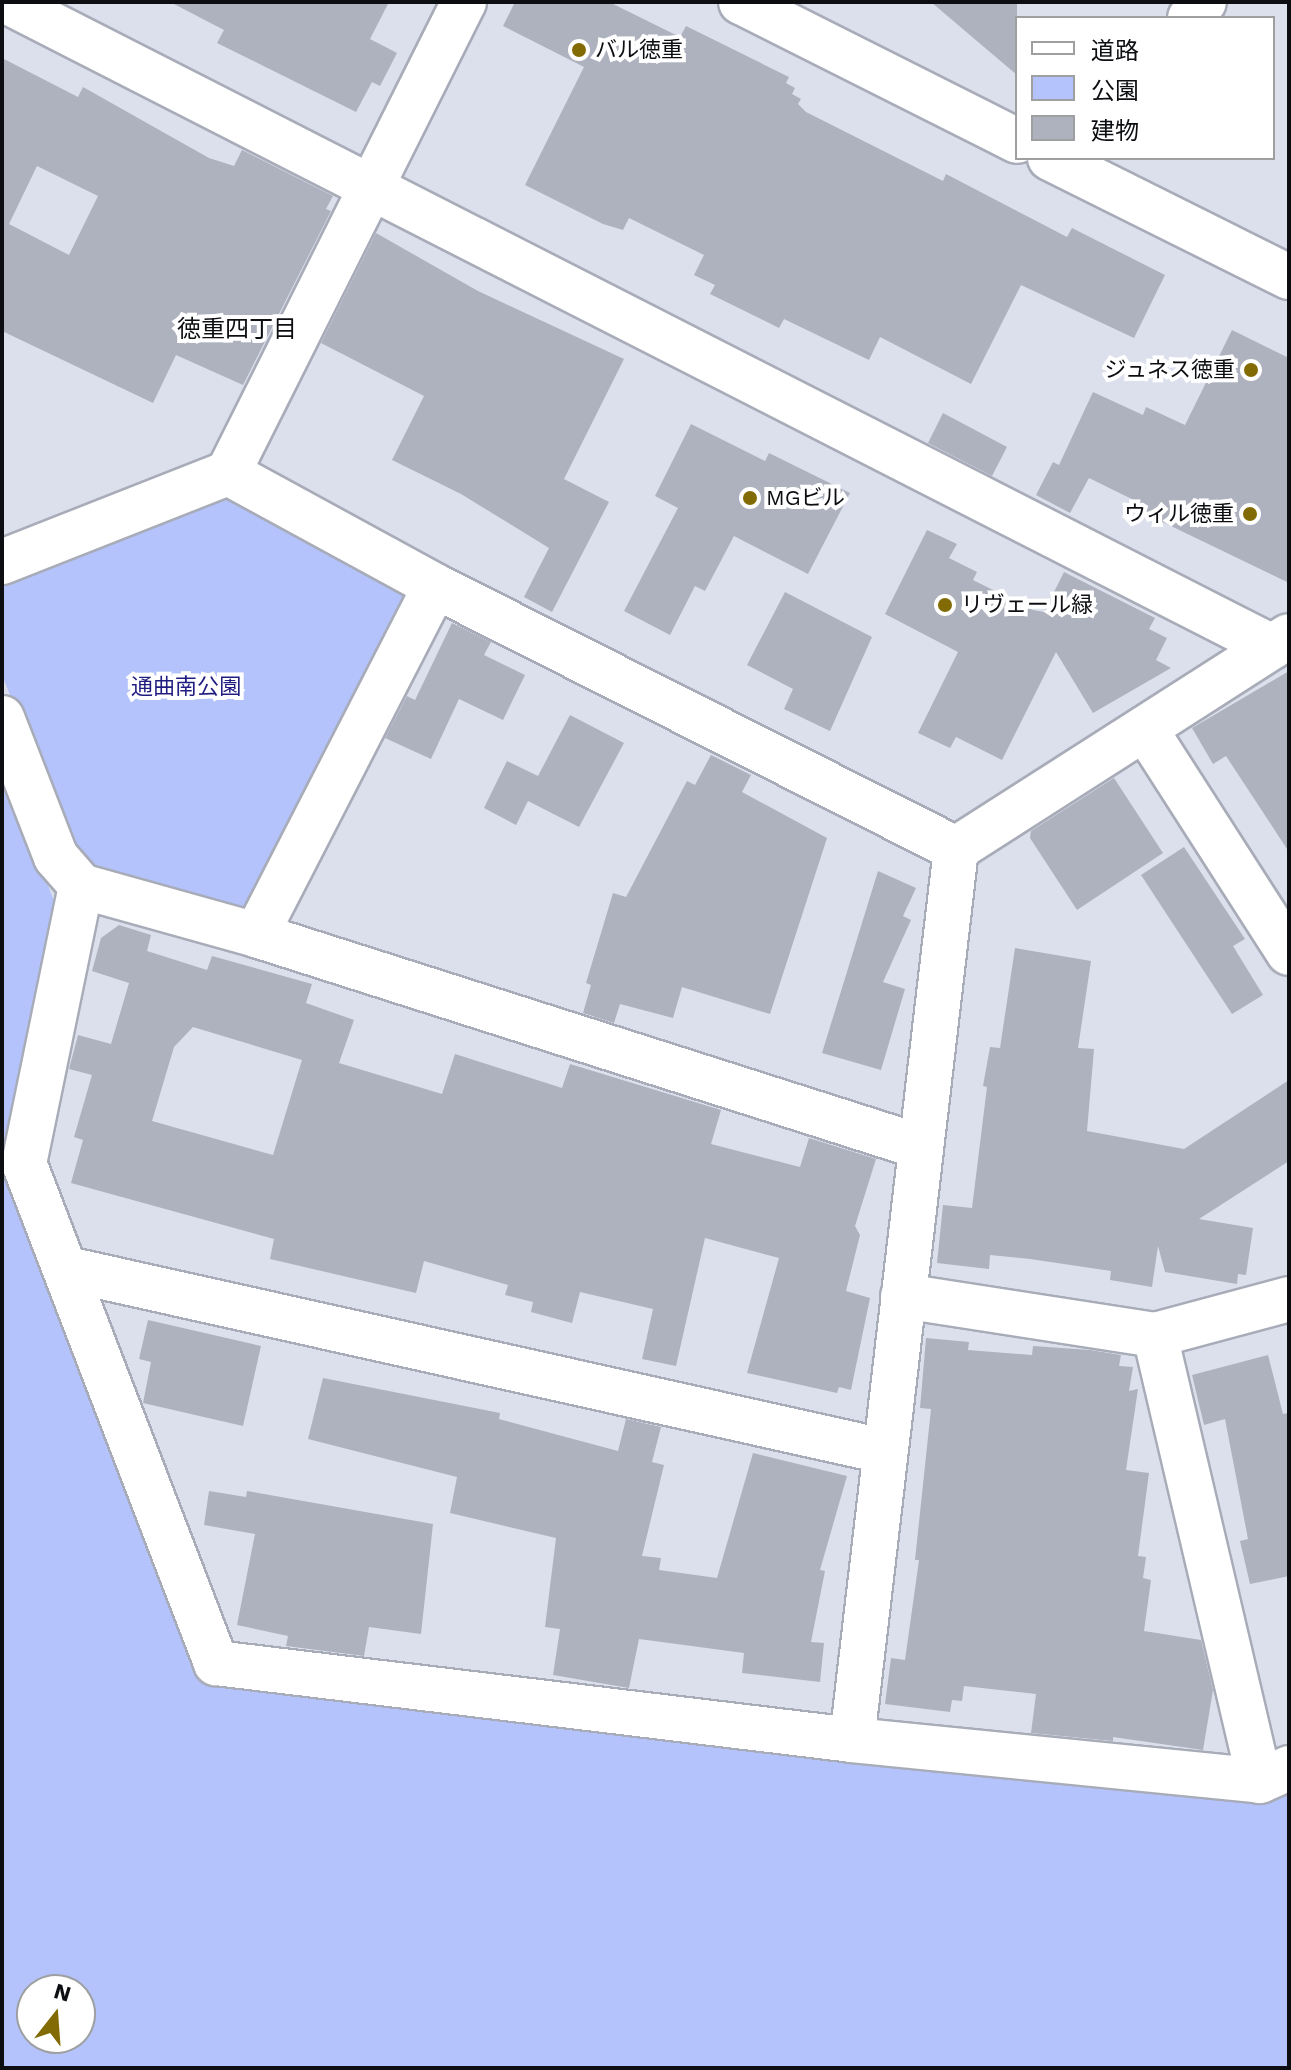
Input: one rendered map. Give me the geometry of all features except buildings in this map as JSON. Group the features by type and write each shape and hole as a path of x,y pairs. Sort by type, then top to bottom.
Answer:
{"street":[{"path":"8,2 370,187 1280,642"},
{"path":"2,562 228,473 464,2"},
{"path":"741,2 1015,140"},
{"path":"1058,160 1289,277"},
{"path":"228,473 435,586 956,849"},
{"path":"256,935 435,586"},
{"path":"956,849 1280,642"},
{"path":"2,718 56,857 81,886 256,935 918,1146"},
{"path":"1145,729 1289,953"},
{"path":"852,1740 918,1146 956,849"},
{"path":"81,886 24,1163 216,1663 852,1740 1275,1774 1155,1335"},
{"path":"67,1269 883,1451"},
{"path":"903,1296 1155,1335 1289,1299"}],"green space":[{"name":"通曲南公園","path":"211,497 236,497 408,586 414,606 265,903 239,914 87,862 72,851 2,675 2,579"},
{"path":"2,771 55,903 6,1166 203,1682 849,1760 1289,1790 1289,2068 2,2068"}],"place":[{"name":"バル徳重","path":"579,50"},
{"name":"ジュネス徳重","path":"1251,370"},
{"name":"MGビル","path":"750,498"},
{"name":"ウィル徳重","path":"1250,514"},
{"name":"リヴェール緑","path":"945,605"}],"district":[{"name":"徳重四丁目","path":"237,330"}]}
